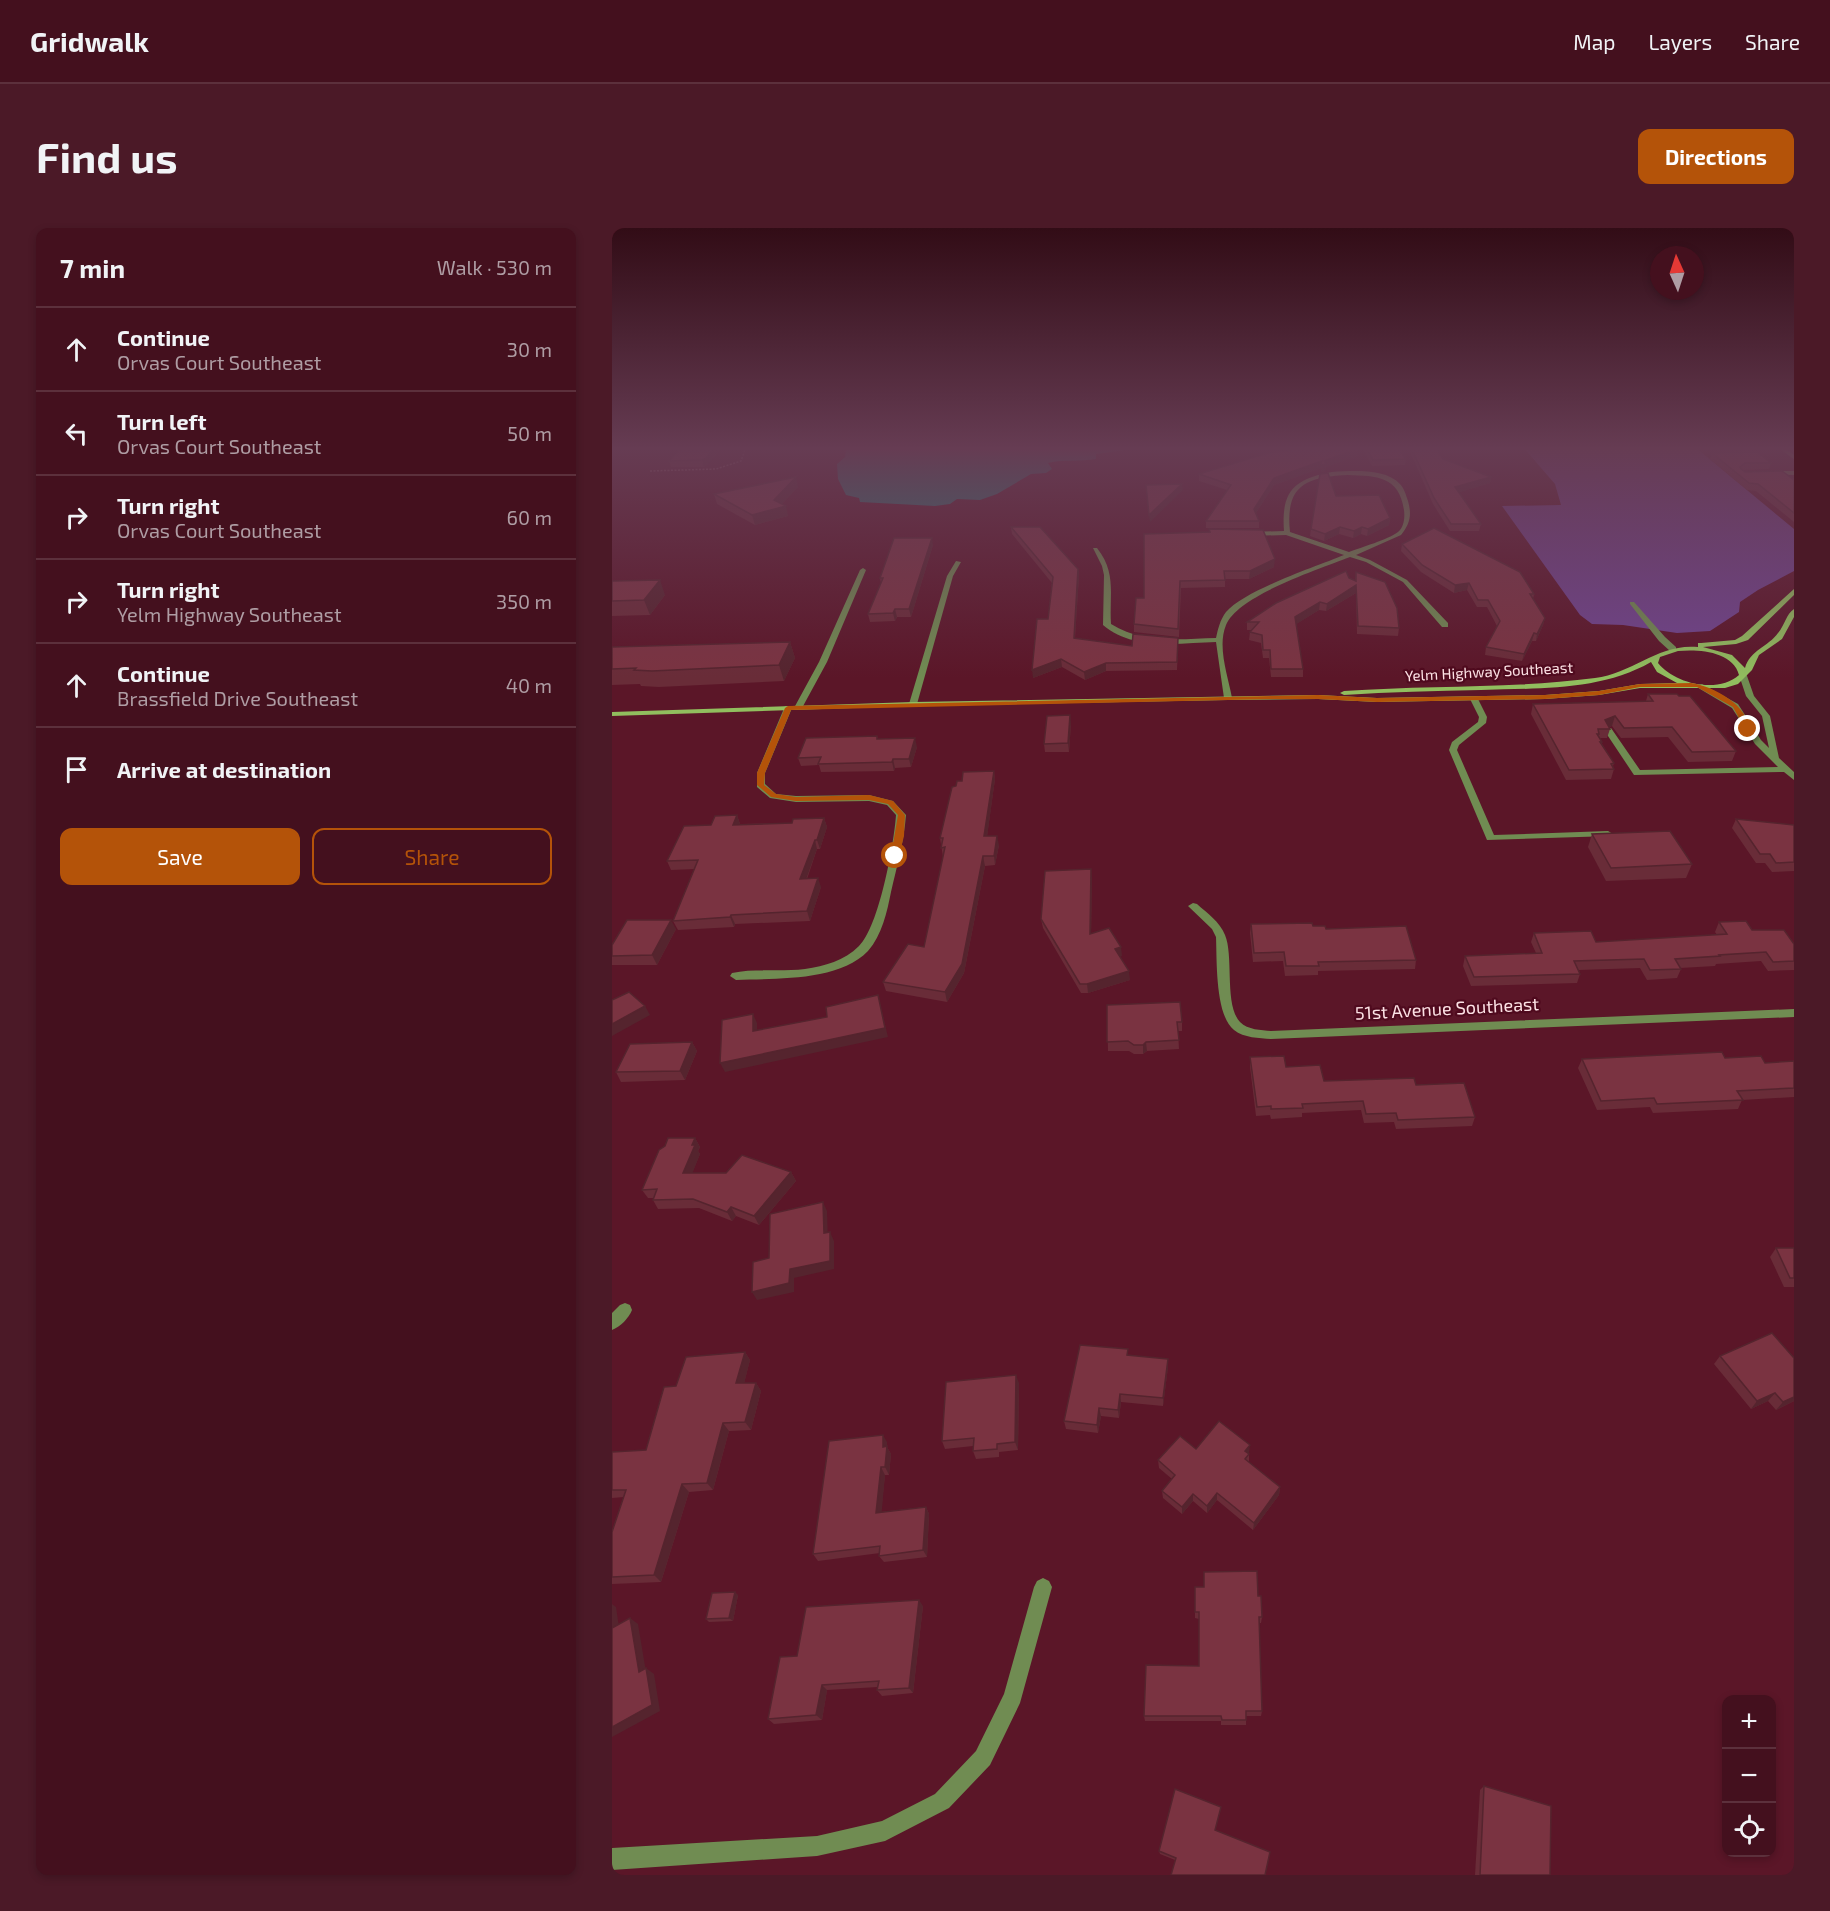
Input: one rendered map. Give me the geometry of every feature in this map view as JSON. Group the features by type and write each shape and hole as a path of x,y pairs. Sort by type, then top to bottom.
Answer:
{"main road":[{"path":"1676,648 1720,644 1745,638 1794,591"},
{"path":"1676,648 1698,649 1719,654 1735,662 1743,674 1749,668 1749,662 1779,638 1794,611"},
{"name":"Yelm Highway Southeast","path":"1318,697 1372,691 1551,684 1599,679 1628,671 1657,655 1676,648"},
{"path":"1657,655 1654,663 1660,671 1673,679 1695,685"},
{"name":"Yelm Highway Southeast","path":"612,714 913,704 1228,698 1318,697 1377,700 1545,697 1599,693 1640,686 1730,685 1741,679 1743,674"}],"street":[{"path":"1287,524 1287,533"},
{"path":"1228,698 1218,640 1223,619 1242,600 1384,542 1399,534 1407,524"},
{"path":"1235,534 1287,533 1368,561 1405,581 1446,625"},
{"path":"1095,549 1103,557 1108,568 1107,625 1116,632 1132,638 1218,640"},
{"path":"913,704 950,576 958,561"},
{"path":"736,976 814,972 842,963 863,949 880,916 900,836 902,815 890,803 869,798 796,799 773,796 760,785 761,773 793,708 824,662 863,570"},
{"path":"1632,603 1662,639 1676,648"},
{"path":"1743,674 1750,696 1766,716 1775,757"},
{"path":"1695,685 1735,706 1758,742 1794,777"},
{"path":"1474,699 1483,717 1482,723 1455,744 1454,750 1490,838 1619,834"},
{"path":"1608,730 1637,773 1787,769"},
{"name":"51st Avenue Southeast","path":"1193,906 1216,927 1221,937 1229,1011 1234,1024 1248,1033 1271,1035 1794,1013"},
{"path":"612,1323 625,1310"},
{"path":"612,1859 818,1846 885,1831 942,1801 983,1758 1013,1696 1043,1587"}],"shaded area":[{"path":"1515,524 1788,524 1794,529 1794,571 1740,602 1739,612 1710,631 1677,633 1623,625 1592,624 1580,615"}],"building":[{"path":"1312,524 1378,524 1368,529 1362,527 1354,531 1340,527 1325,534 1311,529"},
{"path":"1011,527 1040,527 1078,569 1074,638 1132,646 1133,634 1178,638 1177,662 1106,663 1084,672 1061,659 1032,670 1037,619 1048,619 1053,577"},
{"path":"1434,528 1520,572 1545,618 1537,634 1534,633 1524,654 1486,647 1500,621 1488,600 1478,600 1469,583 1455,585 1422,565 1402,544"},
{"path":"1209,529 1263,530 1275,559 1250,571 1224,571 1225,580 1180,581 1178,629 1134,624 1136,598 1144,598 1144,534 1210,532"},
{"path":"894,538 932,538 909,609 895,609 893,613 868,614 883,578 880,578"},
{"path":"1346,571 1349,578 1356,581 1356,572 1385,582 1397,608 1399,628 1358,626 1356,585 1327,604 1320,602 1295,617 1303,669 1271,669 1270,650 1263,650 1262,635 1250,632 1259,622 1247,622 1276,603"},
{"path":"660,580 644,600 612,601 612,581"},
{"path":"790,642 779,665 652,671 634,670 636,668 612,669 612,647"},
{"path":"1648,694 1690,696 1736,751 1692,752 1672,727 1624,728 1615,716 1605,720 1610,729 1598,729 1599,734 1597,734 1614,763 1611,764 1614,769 1569,770 1533,704 1653,701"},
{"path":"1070,715 1068,743 1044,744 1047,716"},
{"path":"877,736 877,739 915,738 909,759 893,759 892,762 818,764 821,757 798,758 806,738"},
{"path":"994,771 984,836 997,836 994,856 983,856 962,964 945,992 883,982 908,944 924,947 945,847 941,848 943,838 940,838 952,787 956,786 957,781 962,781 963,772"},
{"path":"737,815 733,825 792,823 793,819 824,818 800,879 818,878 807,911 673,921 698,860 667,861 684,826 711,825 715,816"},
{"path":"1736,819 1794,825 1794,862 1776,863 1770,854 1760,854"},
{"path":"1670,831 1692,864 1611,868 1592,834"},
{"path":"1091,869 1090,934 1109,928 1121,947 1115,949 1129,971 1080,984 1041,919 1045,871"},
{"path":"627,920 671,920 652,955 612,956 612,945"},
{"path":"1746,921 1752,930 1784,930 1794,944 1794,961 1773,962 1766,952 1675,959 1681,969 1650,970 1644,959 1574,961 1580,974 1474,977 1465,956 1542,953 1534,933 1591,931 1596,942 1727,934 1719,922"},
{"path":"1312,923 1313,926 1325,926 1326,929 1406,926 1416,960 1318,962 1319,966 1286,966 1284,952 1254,953 1251,924"},
{"path":"629,992 645,1006 612,1024 612,1000"},
{"path":"878,995 885,1028 720,1063 722,1020 753,1014 753,1031 827,1017 826,1007"},
{"path":"1180,1002 1182,1022 1177,1022 1179,1040 1146,1042 1143,1045 1134,1045 1128,1041 1107,1042 1107,1005"},
{"path":"692,1042 680,1071 616,1072 630,1044"},
{"path":"1722,1052 1725,1058 1761,1056 1765,1063 1794,1061 1794,1088 1737,1091 1743,1100 1657,1104 1654,1098 1601,1101 1582,1059"},
{"path":"1284,1056 1286,1067 1320,1065 1324,1081 1414,1078 1416,1085 1464,1083 1475,1117 1398,1120 1396,1113 1366,1114 1363,1101 1302,1104 1303,1108 1257,1107 1250,1057"},
{"path":"668,1138 695,1138 692,1145 695,1145 683,1173 726,1173 742,1155 791,1172 754,1216 731,1207 727,1212 693,1199 653,1200 657,1189 642,1190 659,1150 665,1146"},
{"path":"823,1202 824,1233 830,1232 830,1261 790,1269 789,1283 752,1292 753,1262 769,1258 770,1214"},
{"path":"1776,1248 1794,1248 1794,1278 1790,1278"},
{"path":"1772,1333 1794,1358 1794,1397 1783,1402 1775,1393 1757,1401 1720,1356"},
{"path":"1080,1345 1128,1349 1127,1355 1168,1359 1163,1398 1120,1394 1118,1410 1099,1408 1097,1425 1064,1421"},
{"path":"745,1352 736,1383 756,1383 745,1422 723,1423 707,1483 682,1484 654,1575 612,1577 612,1532 626,1490 612,1490 612,1452 646,1450 664,1387 676,1386 686,1357"},
{"path":"1016,1375 1015,1442 997,1444 997,1449 973,1451 974,1438 942,1441 946,1382"},
{"path":"1219,1421 1250,1445 1245,1451 1249,1454 1245,1459 1280,1487 1254,1523 1217,1493 1207,1506 1193,1494 1182,1507 1162,1491 1175,1475 1158,1460 1180,1436 1196,1449"},
{"path":"883,1435 883,1447 887,1446 885,1467 881,1467 876,1513 926,1507 923,1550 879,1556 880,1546 813,1554 829,1441"},
{"path":"1257,1571 1262,1617 1259,1617 1262,1711 1246,1711 1246,1720 1222,1720 1221,1716 1144,1716 1146,1665 1199,1666 1199,1612 1195,1612 1195,1587 1204,1587 1204,1572"},
{"path":"735,1592 729,1618 706,1619 712,1593"},
{"path":"919,1600 909,1688 877,1690 879,1681 822,1685 816,1715 768,1719 780,1657 797,1656 806,1607"},
{"path":"630,1618 639,1672 646,1668 652,1705 612,1727 612,1628"},
{"path":"1484,1786 1551,1806 1550,1875 1480,1875"},
{"path":"1175,1789 1221,1807 1215,1830 1270,1852 1265,1875 1171,1875 1176,1858 1159,1851"}],"route":[{"path":"895,856 902,815 890,803 869,798 796,799 773,796 760,785 761,773 788,708 1318,697 1343,700 1545,697 1599,693 1650,685 1691,685 1699,686 1735,706 1742,714 1748,729"}]}
